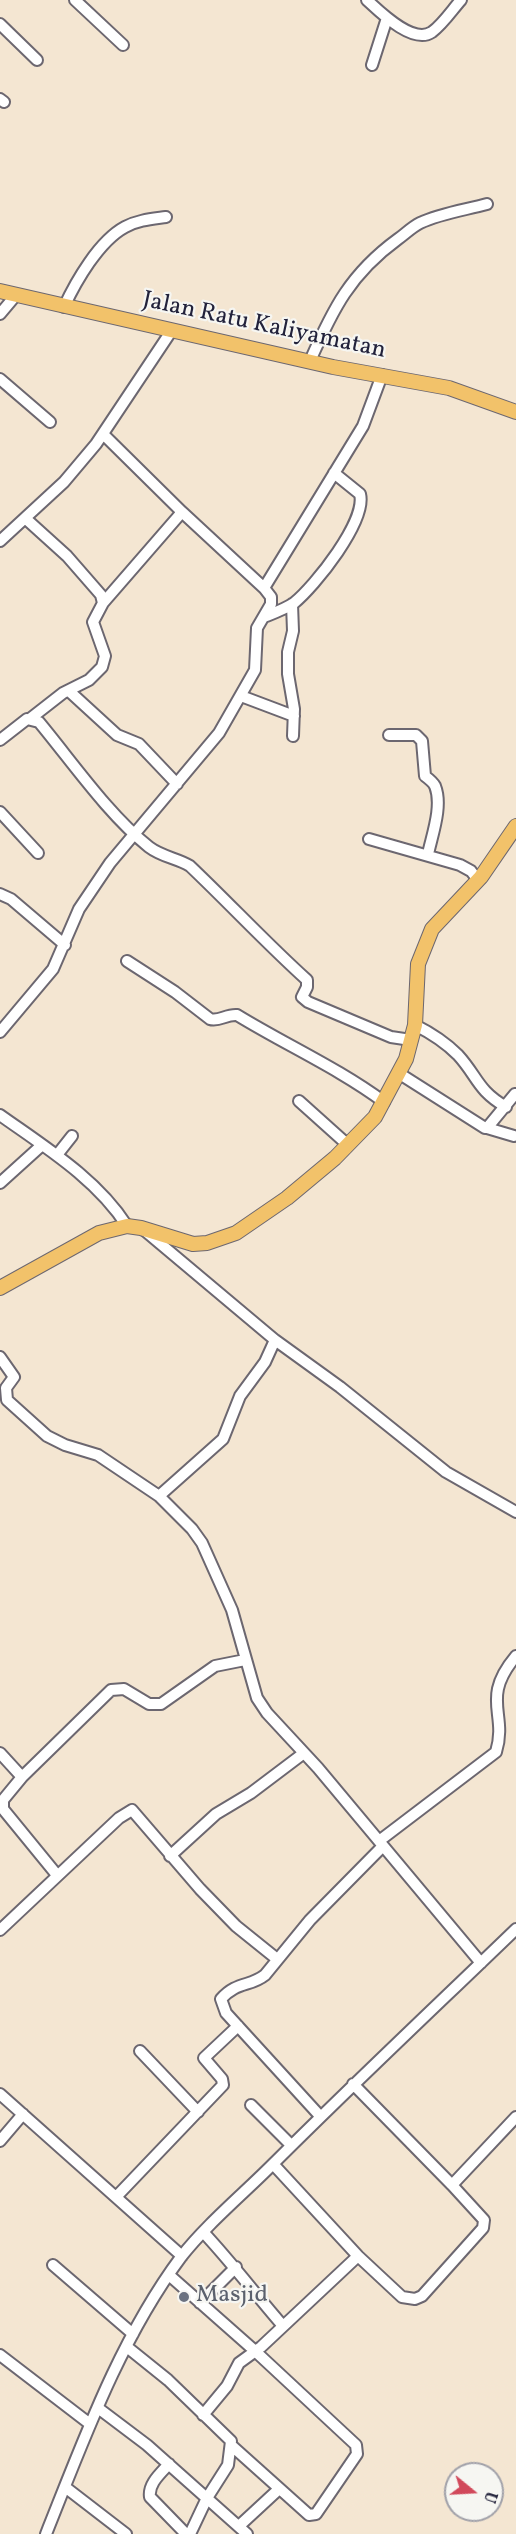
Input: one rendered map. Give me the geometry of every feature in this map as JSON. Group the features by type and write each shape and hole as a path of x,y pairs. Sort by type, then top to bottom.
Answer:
{"main road":[{"name":"Jalan Ratu Kaliyamatan","path":"0,291 310,361 449,388 516,412"},
{"path":"0,1288 99,1233 127,1226 193,1244 207,1243 236,1233 287,1198 348,1145 375,1117 400,1074 415,1025 416,978 423,948 432,929 493,861 516,826"}],"street":[{"path":"75,0 123,45"},
{"path":"367,0 387,18 408,32 428,34 461,0"},
{"path":"372,65 387,18"},
{"path":"0,24 37,60"},
{"path":"310,361 330,315 346,288 387,248 419,224 487,204"},
{"path":"64,307 74,285 93,258 124,227 142,220 166,217"},
{"path":"0,314 16,295"},
{"path":"0,541 64,482 103,434 172,330"},
{"path":"264,588 363,426 382,375"},
{"path":"0,379 50,422"},
{"path":"0,1032 52,969 65,945 79,909 110,863 134,832 209,748 255,670 257,628 271,604 271,597 264,588 103,434"},
{"path":"264,617 292,604 301,597 348,538 361,508 360,494 334,473"},
{"path":"0,740 16,726 89,680 102,667 105,656 93,622 103,603 182,512"},
{"path":"25,518 79,568 101,595 103,603"},
{"path":"292,604 293,631 288,652 288,674 294,716 293,736"},
{"path":"69,691 117,735 139,744 177,784"},
{"path":"241,696 294,716"},
{"path":"31,718 39,722 110,807 149,847 163,856 180,860 190,866 292,968 307,980 307,987 302,997 308,1002 391,1037 411,1040"},
{"path":"389,735 416,735 422,741 425,776 433,782 437,795 437,807 428,854"},
{"path":"0,812 38,853"},
{"path":"369,839 428,854 465,867 479,878"},
{"path":"0,894 11,899 65,945"},
{"path":"127,961 175,992 210,1019 216,1020 225,1015 237,1015 330,1067 384,1102"},
{"path":"415,1025 448,1046 468,1067 483,1091 506,1107"},
{"path":"400,1074 472,1122 514,1136"},
{"path":"488,1128 515,1094"},
{"path":"299,1101 348,1145"},
{"path":"0,1116 57,1155 116,1209 127,1226"},
{"path":"57,1155 72,1136"},
{"path":"0,1183 42,1145"},
{"path":"141,1228 275,1340 340,1387 446,1472 516,1511"},
{"path":"159,1496 223,1439 240,1396 265,1362 275,1340"},
{"path":"0,1357 14,1377 6,1388 8,1400 47,1436 66,1445 98,1455 159,1496 192,1529 202,1543 232,1610 256,1698 481,1963"},
{"path":"320,2116 226,2013 221,2000 236,1986 260,1978 381,1844 496,1752 499,1734 496,1694 508,1666 516,1656"},
{"path":"57,1875 3,1809 3,1800 22,1778 111,1690 124,1689 149,1704 161,1704 215,1666 245,1660"},
{"path":"0,1753 22,1778"},
{"path":"170,1856 216,1814 251,1793 304,1754"},
{"path":"0,1930 119,1818 132,1810 170,1856 236,1926 277,1959"},
{"path":"46,2534 90,2424 133,2334 144,2312 182,2256 320,2116 516,1929"},
{"path":"116,2197 224,2083 204,2058 238,2026"},
{"path":"140,2051 198,2112"},
{"path":"273,2164 358,2256 402,2297 414,2299 422,2296 484,2225 484,2220 353,2084"},
{"path":"0,2094 182,2256"},
{"path":"251,2105 291,2145"},
{"path":"0,2141 23,2114"},
{"path":"452,2185 516,2117"},
{"path":"204,2233 236,2267 243,2281 283,2326"},
{"path":"203,2415 227,2386 239,2363 283,2326 358,2256"},
{"path":"53,2265 133,2334"},
{"path":"200,2303 236,2267"},
{"path":"169,2275 255,2350 356,2445 357,2454 316,2514 309,2515 232,2446"},
{"path":"127,2347 168,2379 231,2441 228,2465 188,2534 150,2497 153,2482 169,2464"},
{"path":"0,2355 90,2424"},
{"path":"98,2408 169,2464 243,2530 279,2489"},
{"path":"65,2487 126,2534"}],"place":[{"name":"Masjid","path":"184,2297"}]}
